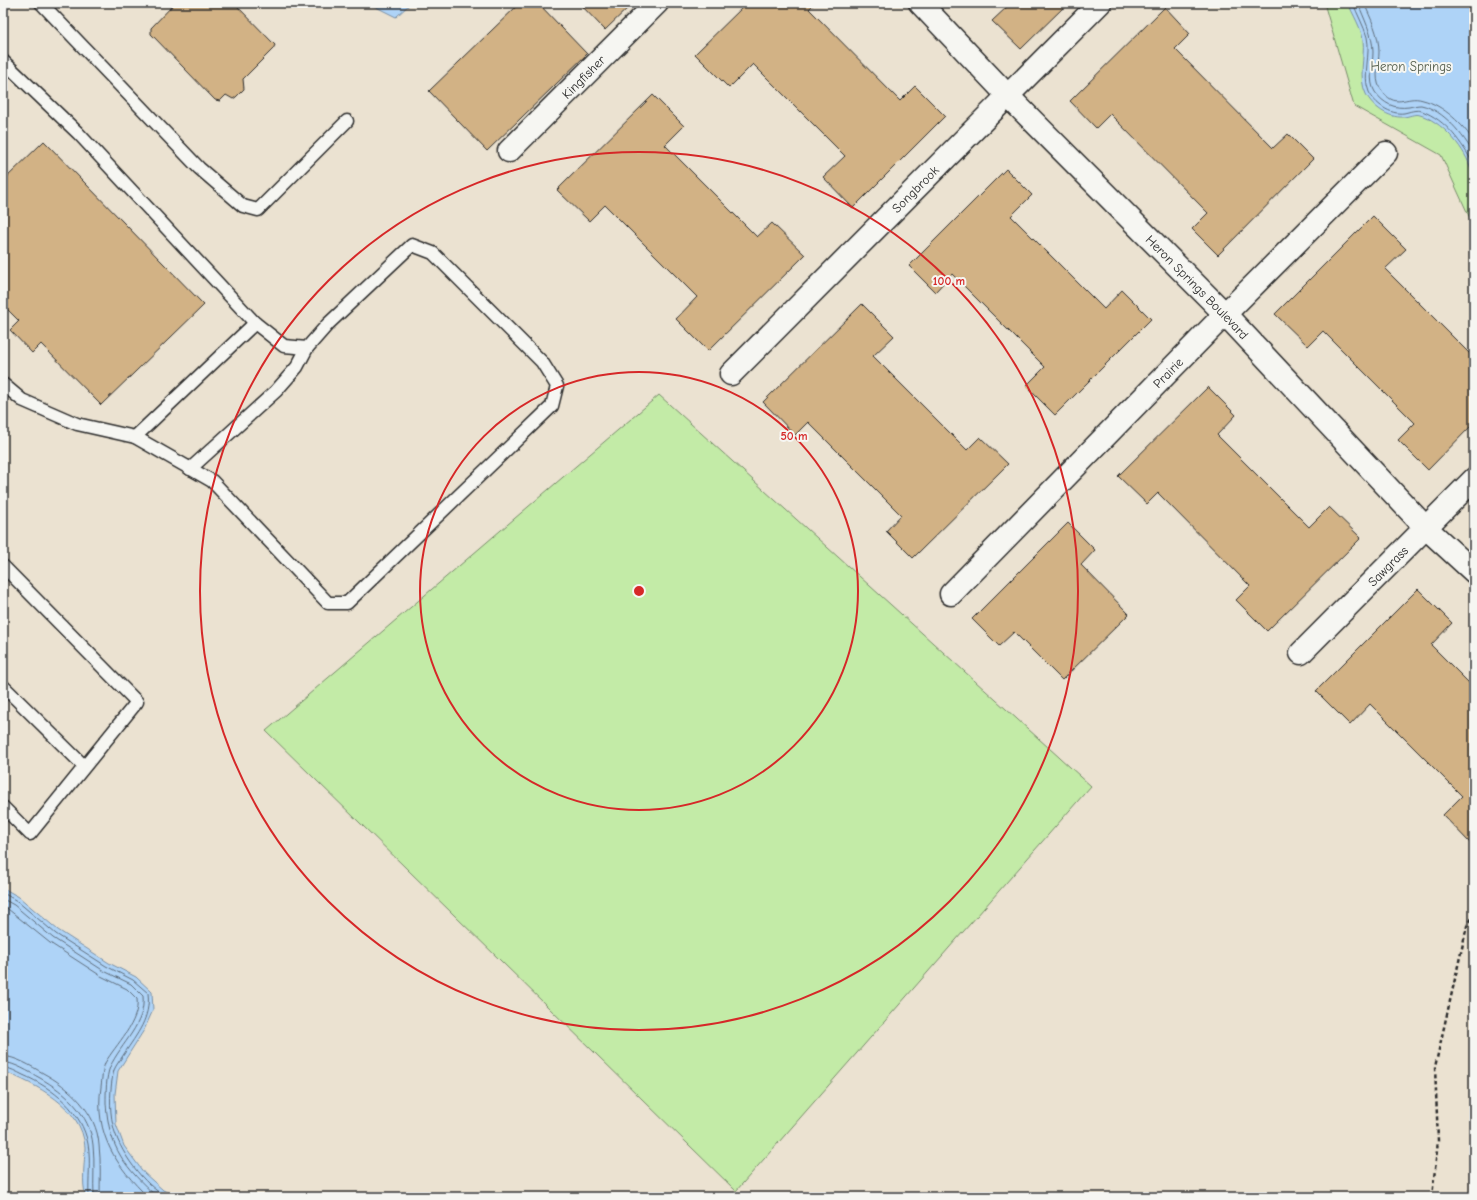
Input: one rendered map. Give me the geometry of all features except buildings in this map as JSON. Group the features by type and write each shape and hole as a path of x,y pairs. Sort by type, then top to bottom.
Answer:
{"street":[{"name":"Kingfisher","path":"509,151 657,3"},
{"name":"Heron Springs Boulevard","path":"920,3 1008,96 1225,314 1425,527 1474,572"},
{"name":"Songbrook","path":"730,374 1100,3"},
{"name":"Prairie","path":"951,594 1225,314 1386,153"},
{"name":"Sawgrass","path":"1301,653 1474,479"}],"lane":[{"path":"41,3 199,168 242,206 258,210 347,121"},
{"path":"3,61 78,133 255,323 284,346 307,348"},
{"path":"3,384 22,400 77,424 135,437 190,469 212,481 328,603 346,603 552,406 557,386 542,362 433,253 412,245 328,324 307,348 297,367 276,391 190,469"},
{"path":"135,437 255,323"},
{"path":"3,566 137,702 30,834 3,807"},
{"path":"3,686 84,766"}],"path":[{"path":"1432,1197 1438,1141 1435,1067 1467,926 1474,915"}],"green space":[{"name":"Heron Springs","path":"1324,3 1474,3 1474,227 1441,155 1354,106"},
{"path":"659,395 1091,786 736,1191 266,731"}],"water":[{"path":"368,3 411,3 396,17"},
{"name":"Heron Springs","path":"1348,3 1474,3 1474,190 1472,172 1467,158 1457,143 1443,128 1428,118 1416,114 1405,117 1392,116 1382,111 1369,99 1362,81 1363,40 1359,26"},
{"path":"3,888 19,897 58,930 109,963 136,977 152,992 153,1010 144,1030 118,1071 115,1094 116,1124 124,1146 144,1173 163,1190 176,1197 86,1197 83,1179 85,1147 82,1133 76,1120 55,1099 43,1090 3,1071"}]}
